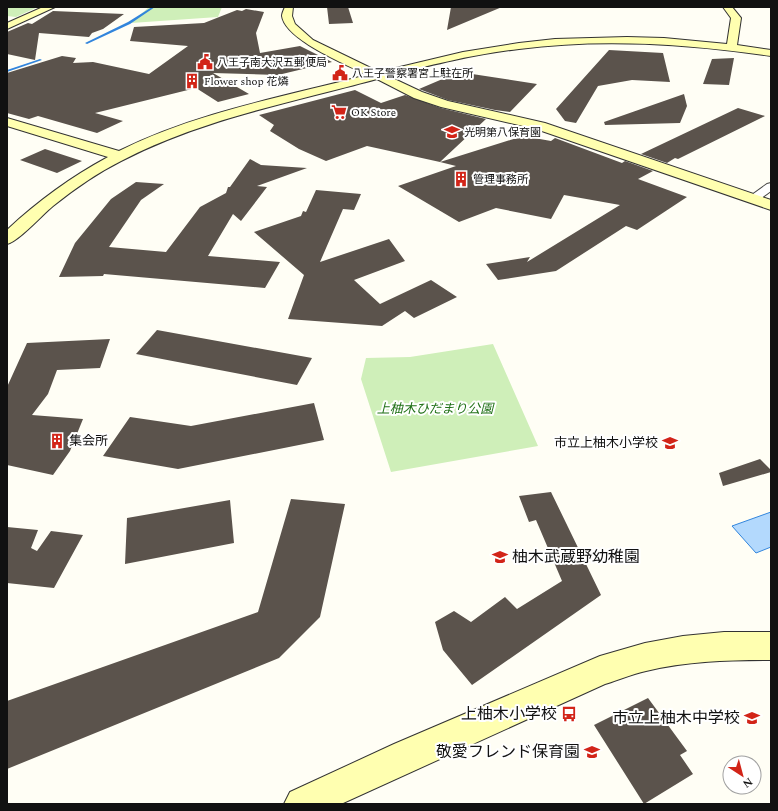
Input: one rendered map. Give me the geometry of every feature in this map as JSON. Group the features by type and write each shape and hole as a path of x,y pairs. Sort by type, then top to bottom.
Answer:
{"street":[{"path":"7,26 51,7"},
{"path":"288,7 287,16 291,25 302,37 378,76 431,100 540,126 771,206"},
{"path":"727,7 736,18 732,48"},
{"path":"7,240 23,222 50,200 84,176 121,156 166,135 192,125 378,76 483,51 549,43 637,41 732,48 771,53"},
{"path":"7,122 121,156"},
{"path":"753,199 771,186"},
{"path":"302,804 406,756 600,671 645,657 683,650 724,646 771,646"}],"green space":[{"path":"7,7 38,7 16,17 7,16"},
{"path":"149,7 222,7 218,17 131,23"},
{"name":"上柚木ひだまり公園","path":"493,344 538,446 391,472 361,379 366,358 410,357"}],"water":[{"path":"771,512 771,547 756,553 732,526"}],"building":[{"path":"327,7 348,7 353,23 329,24"},
{"path":"451,7 502,7 447,30"},
{"path":"246,9 264,12 256,33 260,53 300,46 332,62 278,75 213,73 249,94 218,102 196,88 95,113 123,121 97,133 38,116 29,119 7,113 7,73 62,56 76,58 73,63 93,62 149,74 188,46 130,41 134,27 204,23 237,10 242,11"},
{"path":"53,11 124,14 103,29 92,33 89,37 39,33 35,60 7,54 7,32 28,23 32,24"},
{"path":"609,50 663,53 670,82 632,80 598,86 576,123 565,121 556,109"},
{"path":"734,58 729,85 703,84 712,59"},
{"path":"459,72 537,84 510,112 448,100 419,89"},
{"path":"355,90 381,103 405,95 441,108 486,119 440,162 367,146 326,161 299,149 270,131 274,125 259,115"},
{"path":"684,94 687,106 680,123 605,125 604,122"},
{"path":"738,108 765,116 667,163 641,154"},
{"path":"523,136 551,141 555,138 622,163 625,161 653,171 638,179 687,197 637,230 626,226 556,271 498,280 486,264 530,257 527,262 620,205 564,195 551,219 496,208 459,222 398,186 456,166 440,162"},
{"path":"45,149 82,161 57,173 20,160"},
{"path":"250,159 261,165 307,168 257,186 267,187 241,221 233,214 208,256 280,262 265,288 104,274 103,276 59,277 75,243 111,199 136,182 164,184 141,200 109,247 166,252 200,207 226,193 228,187 230,187"},
{"path":"316,190 361,194 354,210 343,209 320,262 389,239 405,261 354,280 380,304 431,280 457,297 414,318 405,311 382,326 288,319 304,275 254,232 301,216 303,211 306,212"},
{"path":"157,330 312,358 297,385 136,354"},
{"path":"110,339 100,368 57,370 48,394 32,415 83,419 70,451 53,475 7,465 7,387 27,343"},
{"path":"314,403 324,440 178,469 103,456 130,417 191,426"},
{"path":"760,459 771,470 771,472 723,486 719,473"},
{"path":"551,492 601,595 472,685 443,650 435,622 454,611 471,622 505,597 517,609 562,581 536,520 529,522 519,496"},
{"path":"291,499 345,504 320,617 279,658 7,769 7,701 258,612"},
{"path":"230,500 234,543 125,564 127,518"},
{"path":"7,527 38,530 31,548 37,551 51,531 83,535 54,588 7,583"},
{"path":"648,698 687,751 680,755 693,774 644,804 594,725"}],"waterway":[{"path":"86,43 129,23 154,7"},
{"path":"7,71 41,60"}],"place":[{"name":"八王子南大沢五郵便局","path":"205,62"},
{"name":"八王子警察署宮上駐在所","path":"340,73"},
{"name":"Flower shop 花燐","path":"192,81"},
{"name":"OK Store","path":"339,112"},
{"name":"光明第八保育園","path":"452,132"},
{"name":"管理事務所","path":"461,179"},
{"name":"集会所","path":"57,441"},
{"name":"市立上柚木小学校","path":"670,443"},
{"name":"柚木武蔵野幼稚園","path":"500,557"},
{"name":"上柚木小学校","path":"569,714"},
{"name":"市立上柚木中学校","path":"752,718"},
{"name":"敬愛フレンド保育園","path":"592,752"}]}
